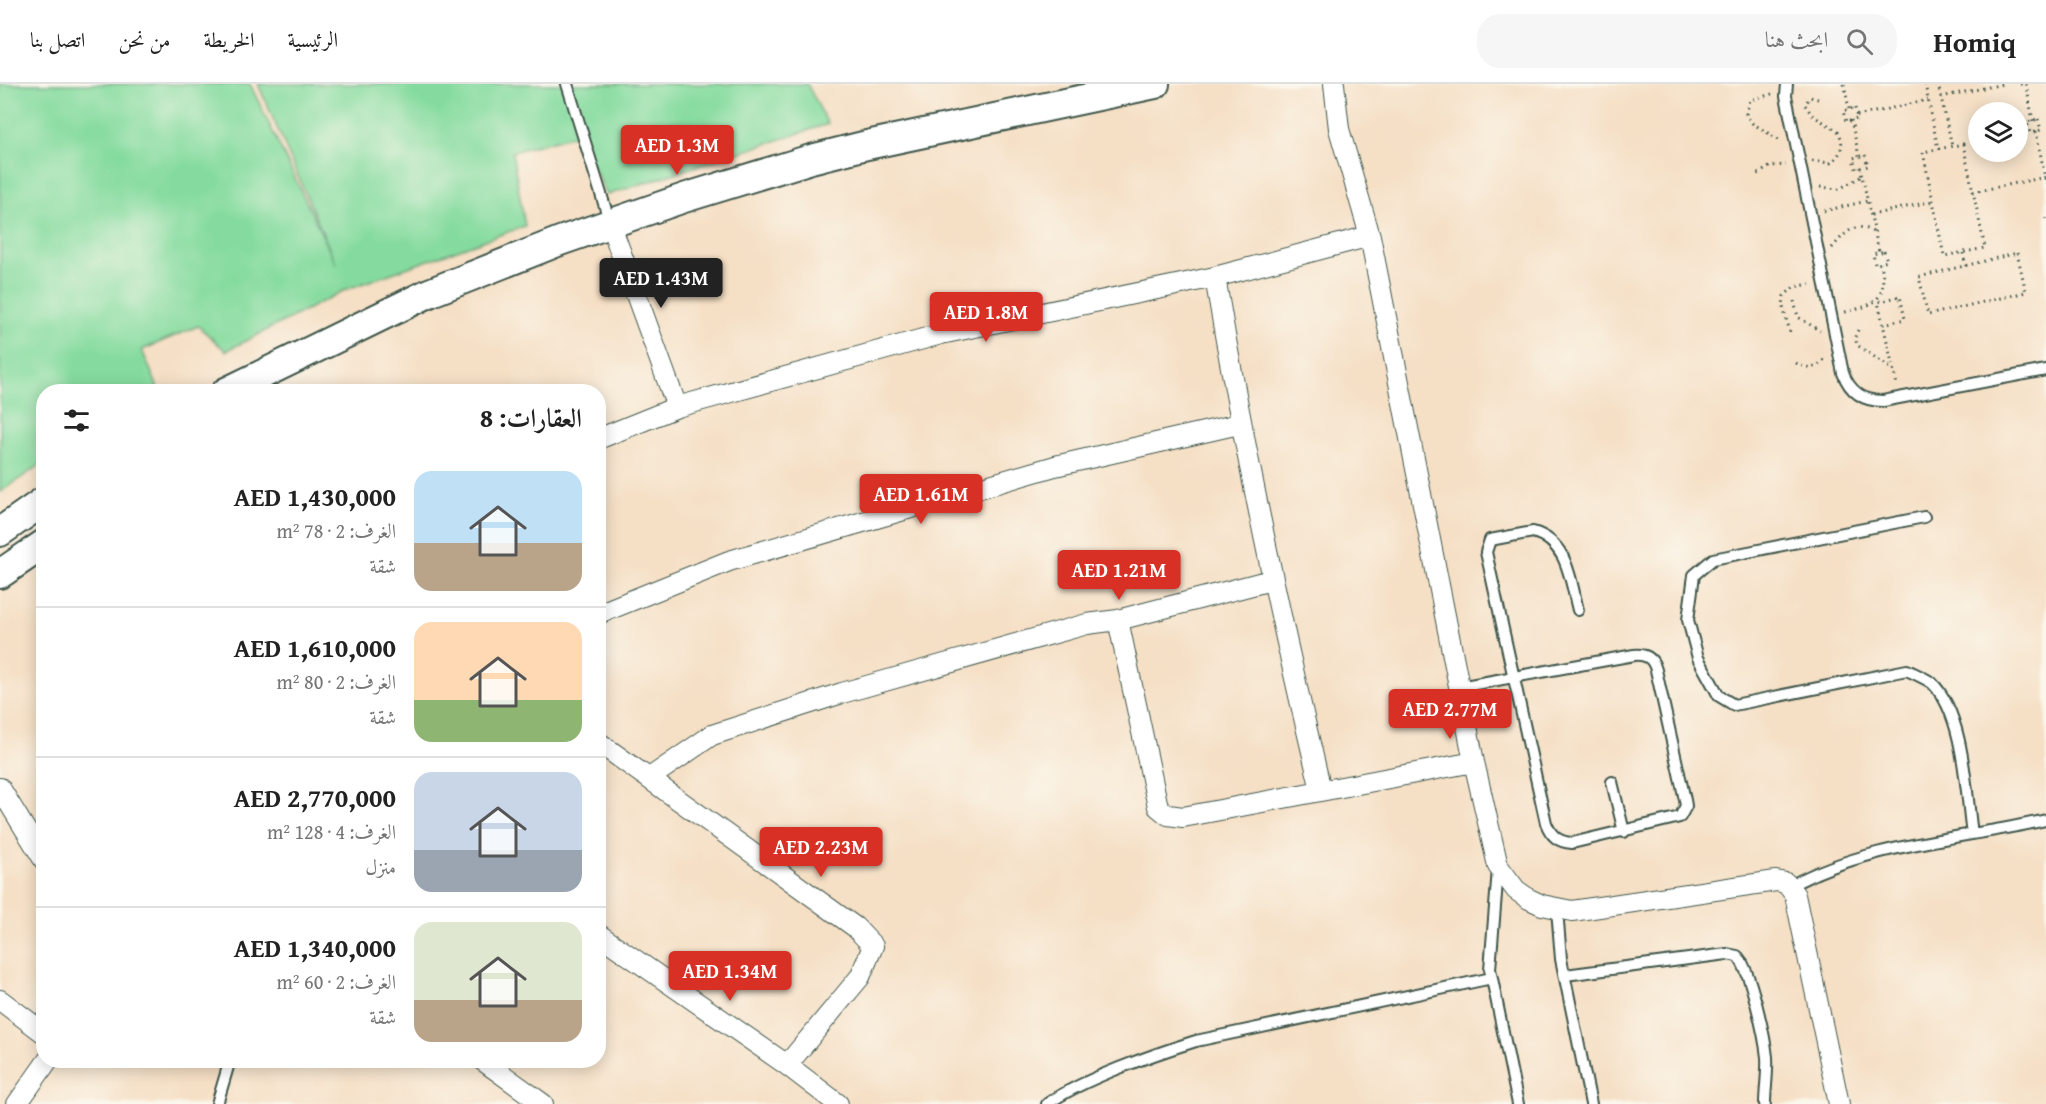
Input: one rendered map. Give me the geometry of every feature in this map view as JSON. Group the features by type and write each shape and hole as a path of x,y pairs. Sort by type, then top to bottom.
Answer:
{"street":[{"path":"243,384 309,349 429,293 610,223 811,159 957,125 1155,84"},
{"path":"1334,84 1339,129 1370,236 1474,762 1498,866 1516,890 1542,905 1557,909 1587,909 1776,881 1790,886 1795,895 1839,1104"},
{"path":"610,223 677,407"},
{"path":"606,436 677,407 941,334 1215,277 1370,236"},
{"path":"1215,277 1239,424 1271,580 1321,790"},
{"path":"606,611 729,561 1055,466 1239,424"},
{"path":"0,532 36,507"},
{"path":"0,574 36,549"},
{"path":"651,777 712,735 842,693 1088,624 1118,620 1271,580"},
{"path":"1118,620 1158,807 1168,815 1184,817 1474,762"},
{"path":"606,747 651,777 855,927 873,946 860,977 788,1065"},
{"path":"0,788 36,847"},
{"path":"606,940 788,1065 838,1104"},
{"path":"0,1000 36,1027"},
{"path":"17,1104 42,1068"},
{"path":"493,1068 543,1104"}],"lane":[{"path":"567,84 610,223"},
{"path":"1787,84 1786,96 1810,214 1843,373 1850,388 1874,401 2046,370"},
{"path":"1924,517 1713,559 1694,575 1688,620 1698,658 1719,696 1734,705 1907,670 1931,683 1948,706 1957,734 1972,834"},
{"path":"1459,687 1515,675 1640,654 1646,656 1654,664 1686,806 1684,812 1675,820 1572,843 1564,842 1552,835 1546,823 1515,675 1486,552 1490,540 1528,532 1538,533 1554,543 1563,556 1578,610"},
{"path":"1612,782 1624,832"},
{"path":"1790,886 1841,863 2046,820"},
{"path":"1498,866 1496,915 1490,949 1492,978 1518,1104"},
{"path":"1557,909 1559,944 1591,1104"},
{"path":"1565,975 1726,954 1737,956 1746,968 1764,1043 1767,1070 1766,1104"},
{"path":"1047,1104 1066,1092 1127,1066 1196,1041 1492,978"},
{"path":"217,1104 228,1068"}],"path":[{"path":"1844,84 1850,109"},
{"path":"1925,84 1938,149"},
{"path":"1938,84 1952,146"},
{"path":"1941,98 2003,84"},
{"path":"2020,84 2027,84 2033,121 2027,122 2030,133 2036,131 2046,183"},
{"path":"1786,96 1770,94 1756,98 1748,104 1746,114 1752,123 1819,164 1830,163 1840,155 1842,142 1838,131 1829,123 1812,115 1805,105 1810,97 1818,99"},
{"path":"1857,116 1855,108 1843,111 1846,122 1857,119 1857,116 1928,100"},
{"path":"1851,120 1858,156"},
{"path":"1963,144 1984,248 1944,256 1923,152 1952,146 1963,144"},
{"path":"1865,155 1868,166 1856,169 1853,158 1858,156 1865,155"},
{"path":"1758,174 1779,164 1802,174 1811,184 1830,189 1848,186 1862,176"},
{"path":"1860,167 1879,252 1873,254 1875,265 1881,263 1884,286 1877,301 1900,398"},
{"path":"1973,192 2046,177"},
{"path":"1810,214 1868,201"},
{"path":"1871,215 1933,201"},
{"path":"1821,261 1849,230 1862,227 1875,233"},
{"path":"1962,252 1966,266"},
{"path":"2017,253 2026,292 1928,315 1919,277 1966,266 2017,253"},
{"path":"1790,332 1783,301 1786,291 1802,284 1826,289"},
{"path":"1831,313 1856,310 1877,301 1900,296 1905,319 1883,324"},
{"path":"1794,301 1798,318 1825,336"},
{"path":"1858,330 1855,337 1857,345 1894,370"},
{"path":"1796,363 1806,368 1816,367 1825,360 1828,350"}],"green space":[{"path":"0,84 250,84 336,264 258,84 807,84 828,124 607,195 578,134 512,152 525,226 347,289 226,351 198,326 142,350 156,384 36,384 36,468 0,492"}]}
